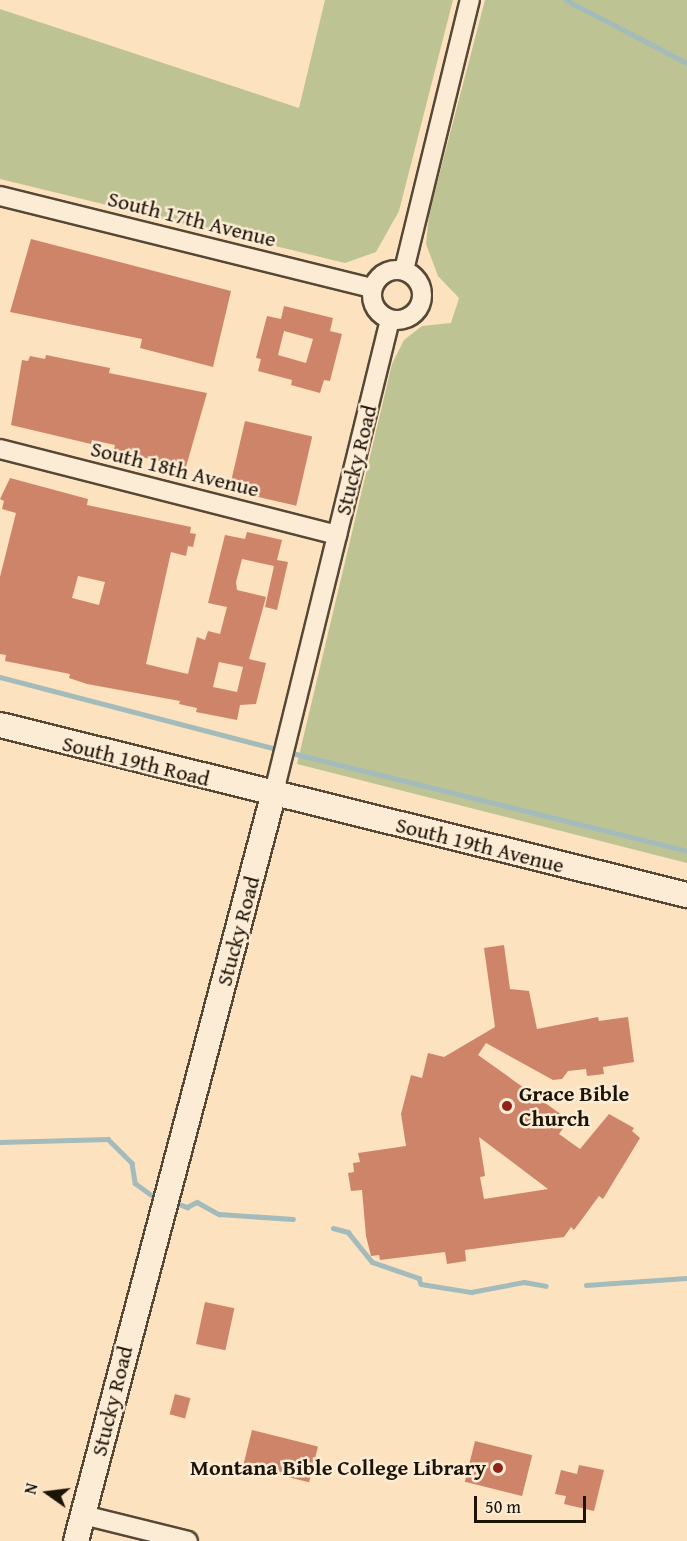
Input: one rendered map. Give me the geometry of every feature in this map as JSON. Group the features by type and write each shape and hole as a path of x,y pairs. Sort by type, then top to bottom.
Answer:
{"street":[{"path":"404,270 470,0"},
{"name":"South 17th Avenue","path":"0,196 372,288"},
{"path":"404,270 419,281 423,298 415,314 399,321 390,320 376,309 372,288 383,274 404,270"},
{"name":"Stucky Road","path":"76,1541 273,796 390,320"},
{"name":"South 18th Avenue","path":"0,449 337,535"},
{"name":"South 19th Road","path":"0,725 273,796"},
{"name":"South 19th Avenue","path":"273,796 687,895"},
{"path":"83,1515 188,1541"}],"green space":[{"path":"325,0 453,0 399,211 376,252 345,263 0,179 0,9 299,108"},
{"path":"485,0 687,0 687,863 297,764 392,364 404,340 422,326 451,323 459,298 438,276 426,244 429,214"}],"building":[{"path":"31,239 231,291 213,367 140,348 142,339 10,312"},
{"path":"284,306 333,318 330,331 342,334 330,381 324,380 320,393 291,385 292,380 258,371 261,359 256,358 267,316 281,319","holes":["284,331 313,339 306,363 278,355"]},
{"path":"46,355 110,368 109,373 207,393 186,467 114,450 115,445 92,440 91,444 11,425 22,360 28,361 30,356 45,359"},
{"path":"245,421 312,437 296,506 229,490"},
{"path":"10,478 88,499 87,505 191,527 190,533 196,534 193,547 188,546 186,556 171,552 146,664 188,674 197,637 205,640 208,631 220,634 227,607 208,603 225,535 245,539 247,532 282,540 277,560 288,562 277,610 265,607 274,566 242,559 236,582 237,590 266,597 249,659 266,663 256,704 240,705 237,720 196,712 197,708 179,704 180,701 87,684 69,678 70,674 5,661 6,655 0,654 0,577 16,513 2,509 4,501 0,499","holes":["78,576 105,582 99,605 72,598","219,662 243,667 237,692 213,687"]},
{"path":"504,945 510,989 529,991 537,1029 598,1017 599,1021 628,1017 634,1062 603,1067 604,1074 587,1076 586,1069 568,1071 562,1079 553,1080 486,1043 478,1055 569,1120 559,1134 580,1149 609,1114 634,1128 632,1131 640,1138 603,1199 599,1196 574,1230 571,1227 564,1237 465,1250 466,1261 447,1264 445,1252 380,1260 379,1255 371,1256 366,1236 362,1190 351,1191 348,1173 354,1172 353,1163 360,1162 358,1153 406,1146 401,1114 411,1075 422,1078 428,1053 444,1057 495,1027 484,948","holes":["479,1137 548,1189 484,1199 480,1177 485,1176"]},
{"path":"205,1302 234,1308 225,1350 196,1344"},
{"path":"175,1394 190,1398 185,1418 170,1414"},
{"path":"252,1430 318,1446 309,1482 243,1466"},
{"name":"Montana Bible College Library","path":"475,1441 532,1455 522,1496 465,1482"},
{"path":"579,1465 604,1470 594,1511 564,1504 566,1496 555,1494 561,1470 577,1474"}],"waterway":[{"path":"566,0 687,63"},
{"path":"0,677 272,748"},
{"path":"296,754 687,851"},
{"path":"0,1142 108,1139 132,1163 135,1183 153,1196"},
{"path":"179,1204 187,1207 197,1202 219,1214 293,1219"},
{"path":"333,1228 348,1232 372,1262 419,1278 421,1284 471,1292 524,1282 546,1286"},
{"path":"586,1285 687,1278"}],"place":[{"name":"Grace Bible Church","path":"507,1106"},
{"name":"Montana Bible College Library","path":"498,1468"}]}
